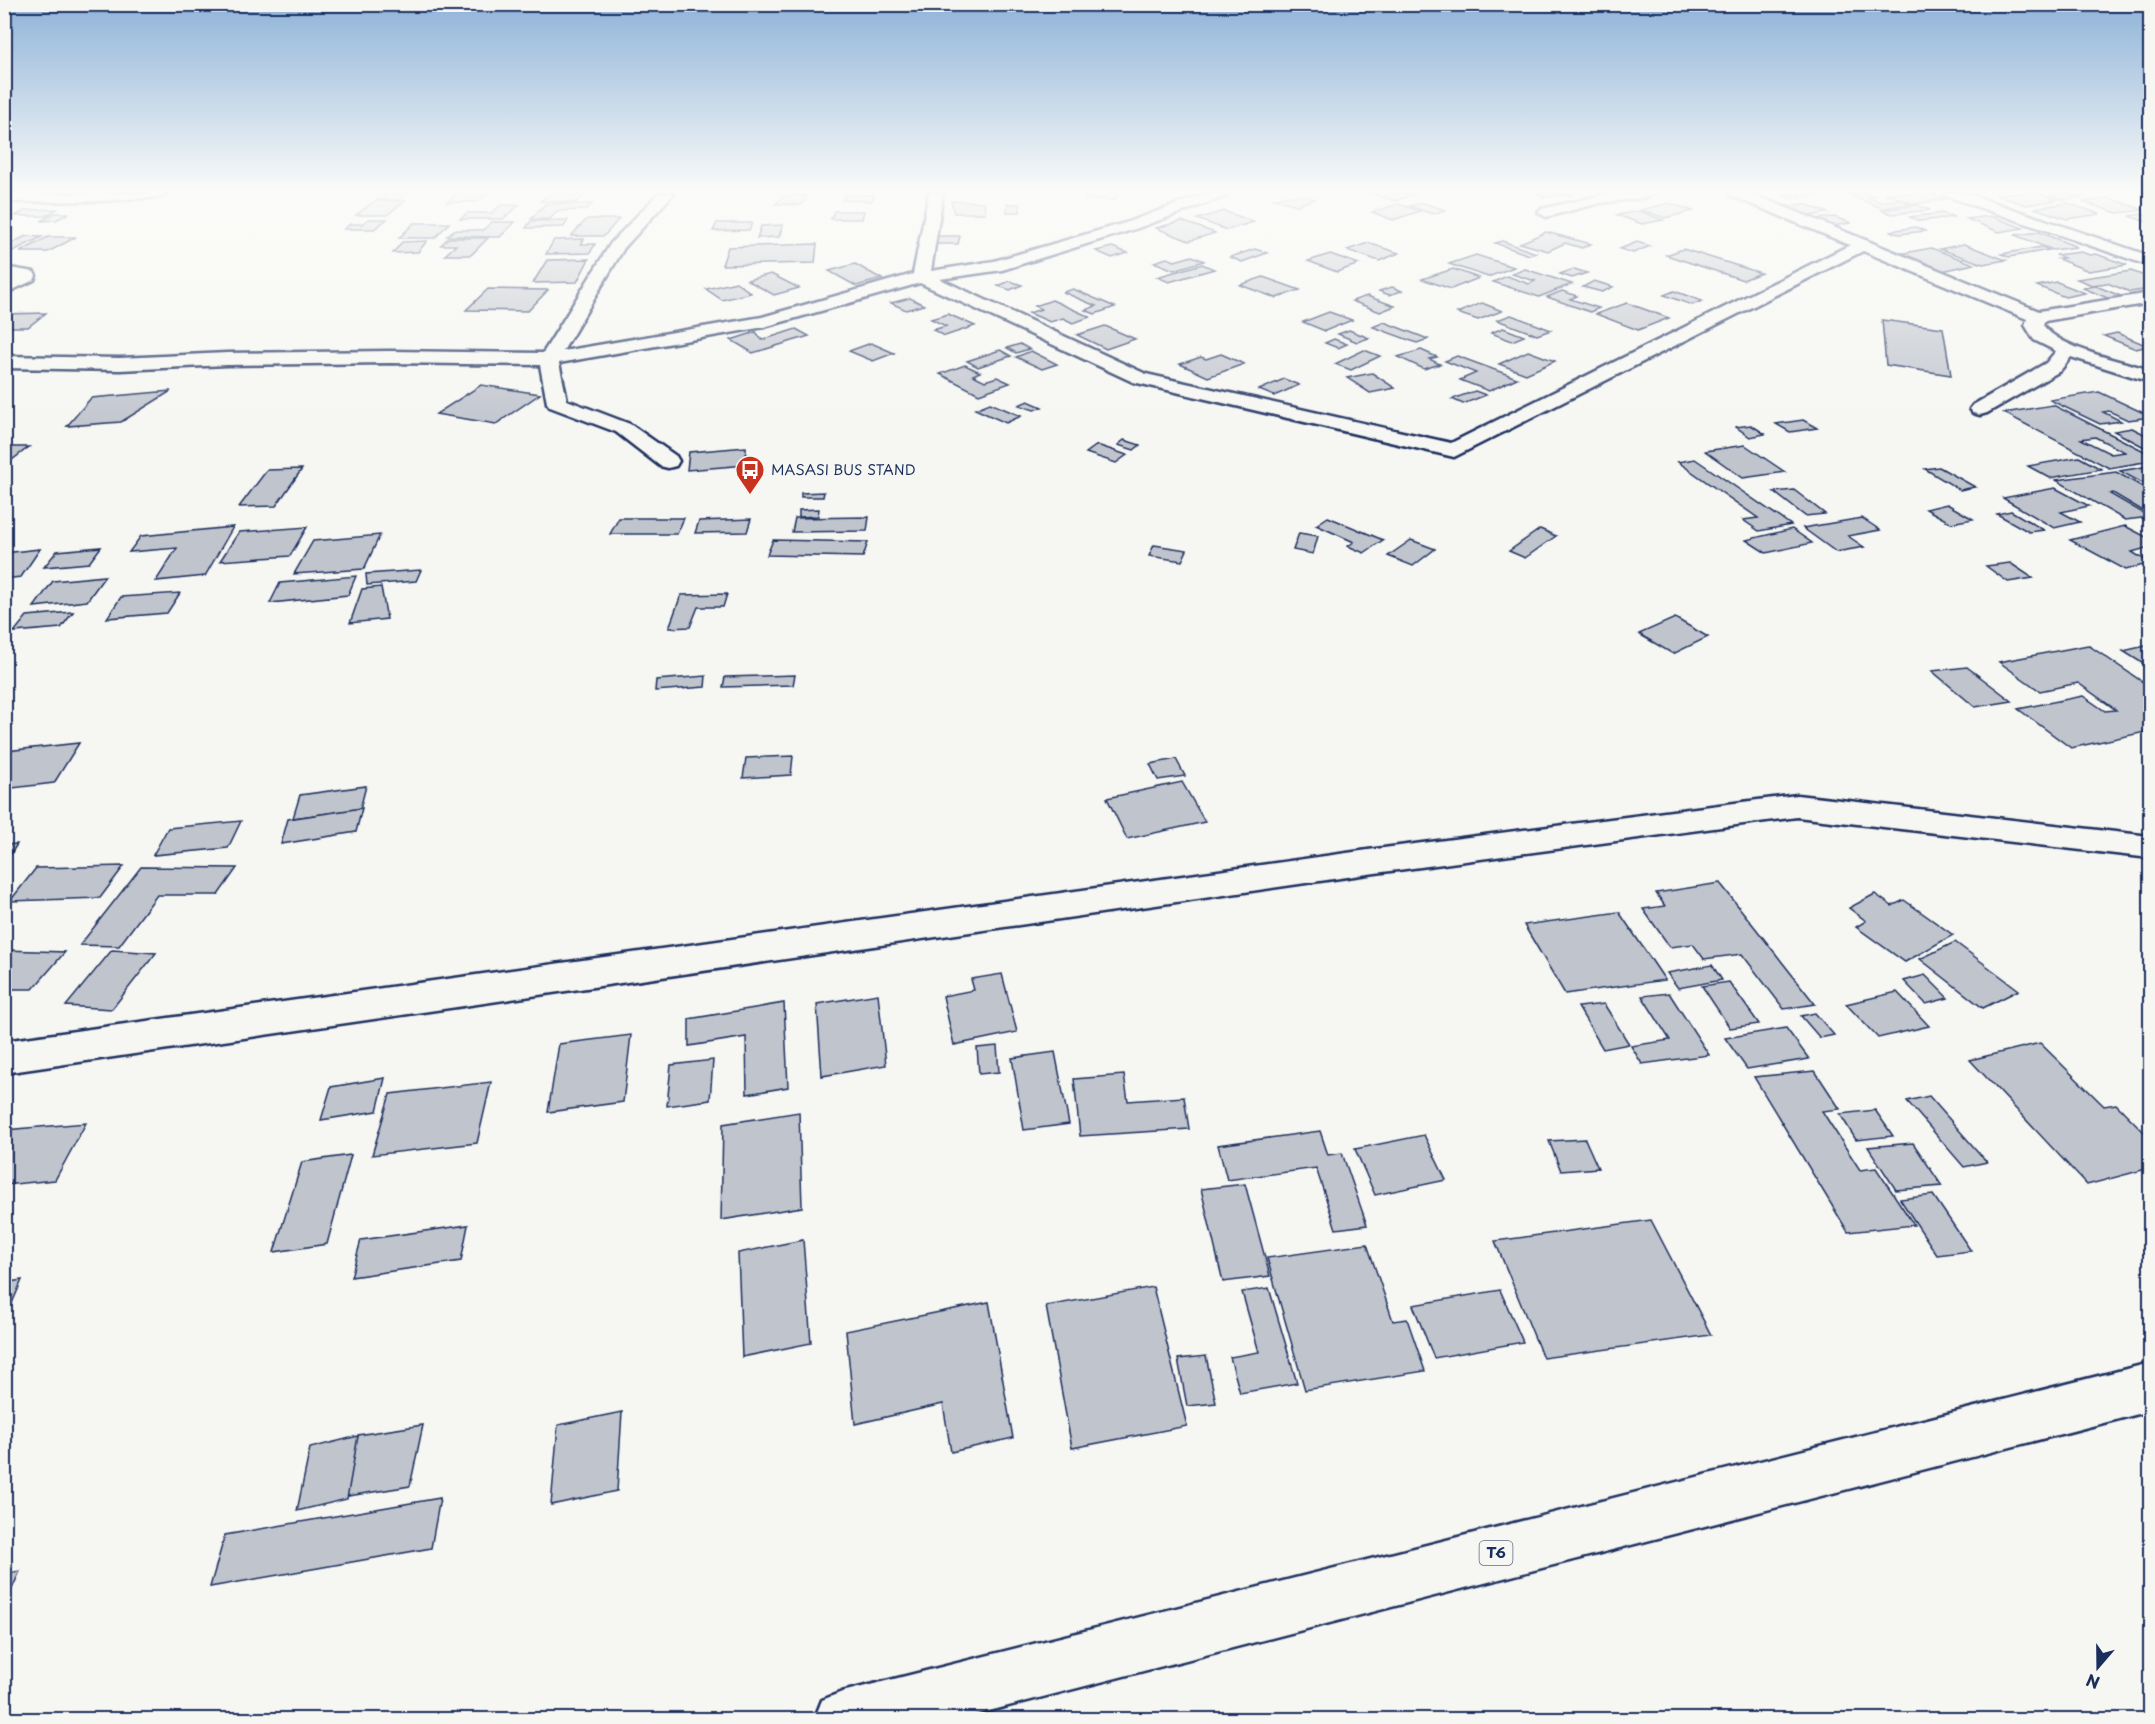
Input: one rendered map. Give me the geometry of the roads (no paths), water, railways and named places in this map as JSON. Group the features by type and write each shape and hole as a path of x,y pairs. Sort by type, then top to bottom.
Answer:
{"main road":[{"path":"4,289 28,276 13,273"},
{"path":"600,273 549,359 557,403 623,428 668,461"},
{"path":"4,362 120,364 227,359 390,357 549,359 764,322 921,277 945,273"},
{"path":"921,277 1140,378 1454,450 1806,273"},
{"path":"1932,273 2037,317 2151,298"},
{"path":"2037,317 2034,325 2041,336 2067,350 2151,376"},
{"path":"1980,409 2053,367 2067,350"},
{"path":"4,1057 1368,862 1797,806 2151,847"},
{"name":"T6","path":"842,1719 2151,1387"}],"place":[{"name":"MASASI BUS STAND","path":"750,496"}]}
